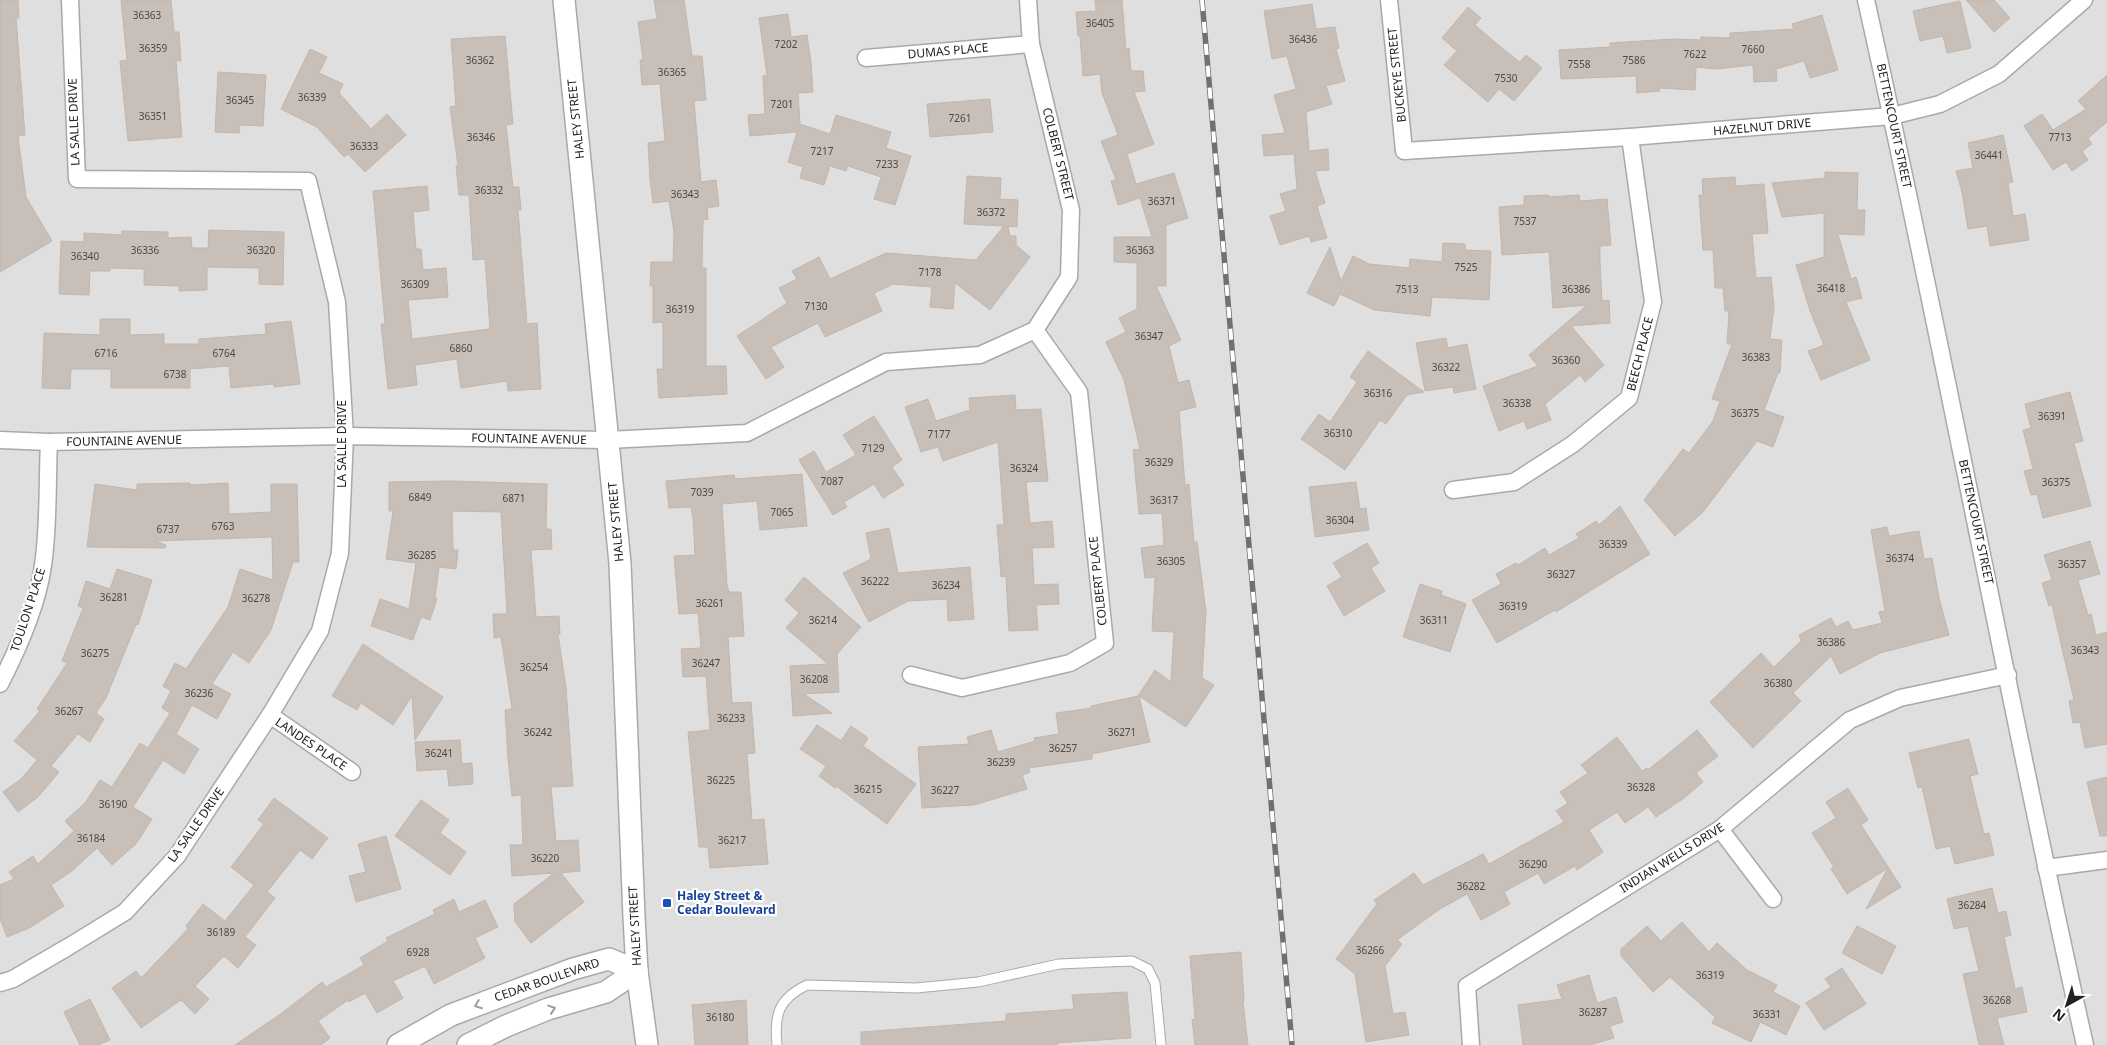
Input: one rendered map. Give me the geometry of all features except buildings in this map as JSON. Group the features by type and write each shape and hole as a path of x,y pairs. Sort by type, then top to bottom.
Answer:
{"street":[{"name":"LA SALLE DRIVE","path":"0,983 68,947 124,912 176,856 270,716 320,631 340,553 345,436 336,302 308,181 77,179 70,0"},
{"name":"HALEY STREET","path":"564,0 620,563 637,971 646,1045"},
{"name":"COLBERT STREET","path":"1028,0 1031,44 1071,210 1069,277 1036,330"},
{"name":"BUCKEYE STREET","path":"1389,0 1404,150"},
{"name":"BETTENCOURT STREET","path":"1866,0 1892,116 2008,674 2046,868 2085,1045"},
{"name":"HAZELNUT DRIVE","path":"1404,150 1630,137 1892,116 1940,104 1999,74 2084,0"},
{"name":"DUMAS PLACE","path":"866,58 1031,44"},
{"name":"BEECH PLACE","path":"1453,490 1514,482 1573,444 1629,398 1653,302 1630,137"},
{"name":"FOUNTAINE AVENUE","path":"0,440 49,442 345,436 608,440 748,433 886,362 980,355 1036,330"},
{"name":"COLBERT PLACE","path":"911,675 962,688 1070,662 1105,643 1079,392 1036,330"},
{"name":"TOULON PLACE","path":"0,684 12,661 31,609 43,567 47,524 49,442"},
{"name":"INDIAN WELLS DRIVE","path":"1471,1045 1467,986 1720,829 1850,720 1900,698 2008,674"},
{"name":"LANDES PLACE","path":"270,716 352,772"},
{"path":"1720,829 1773,899"},
{"path":"2046,868 2107,860"},
{"name":"CEDAR BOULEVARD","path":"398,1045 451,1015 573,969 609,959 637,971"},
{"path":"468,1045 506,1026 548,1010 606,992 637,971"}],"lane":[{"path":"777,1045 775,1024 779,1008 792,992 807,986 916,988 978,982 1059,964 1132,962 1148,969 1155,983 1161,1045"}],"shaded area":[{"path":"0,0 2107,0 2107,1045 0,1045"}],"railway":[{"path":"1202,0 1292,1045"}],"place":[{"name":"Haley Street & Cedar Boulevard","path":"667,903"}]}
